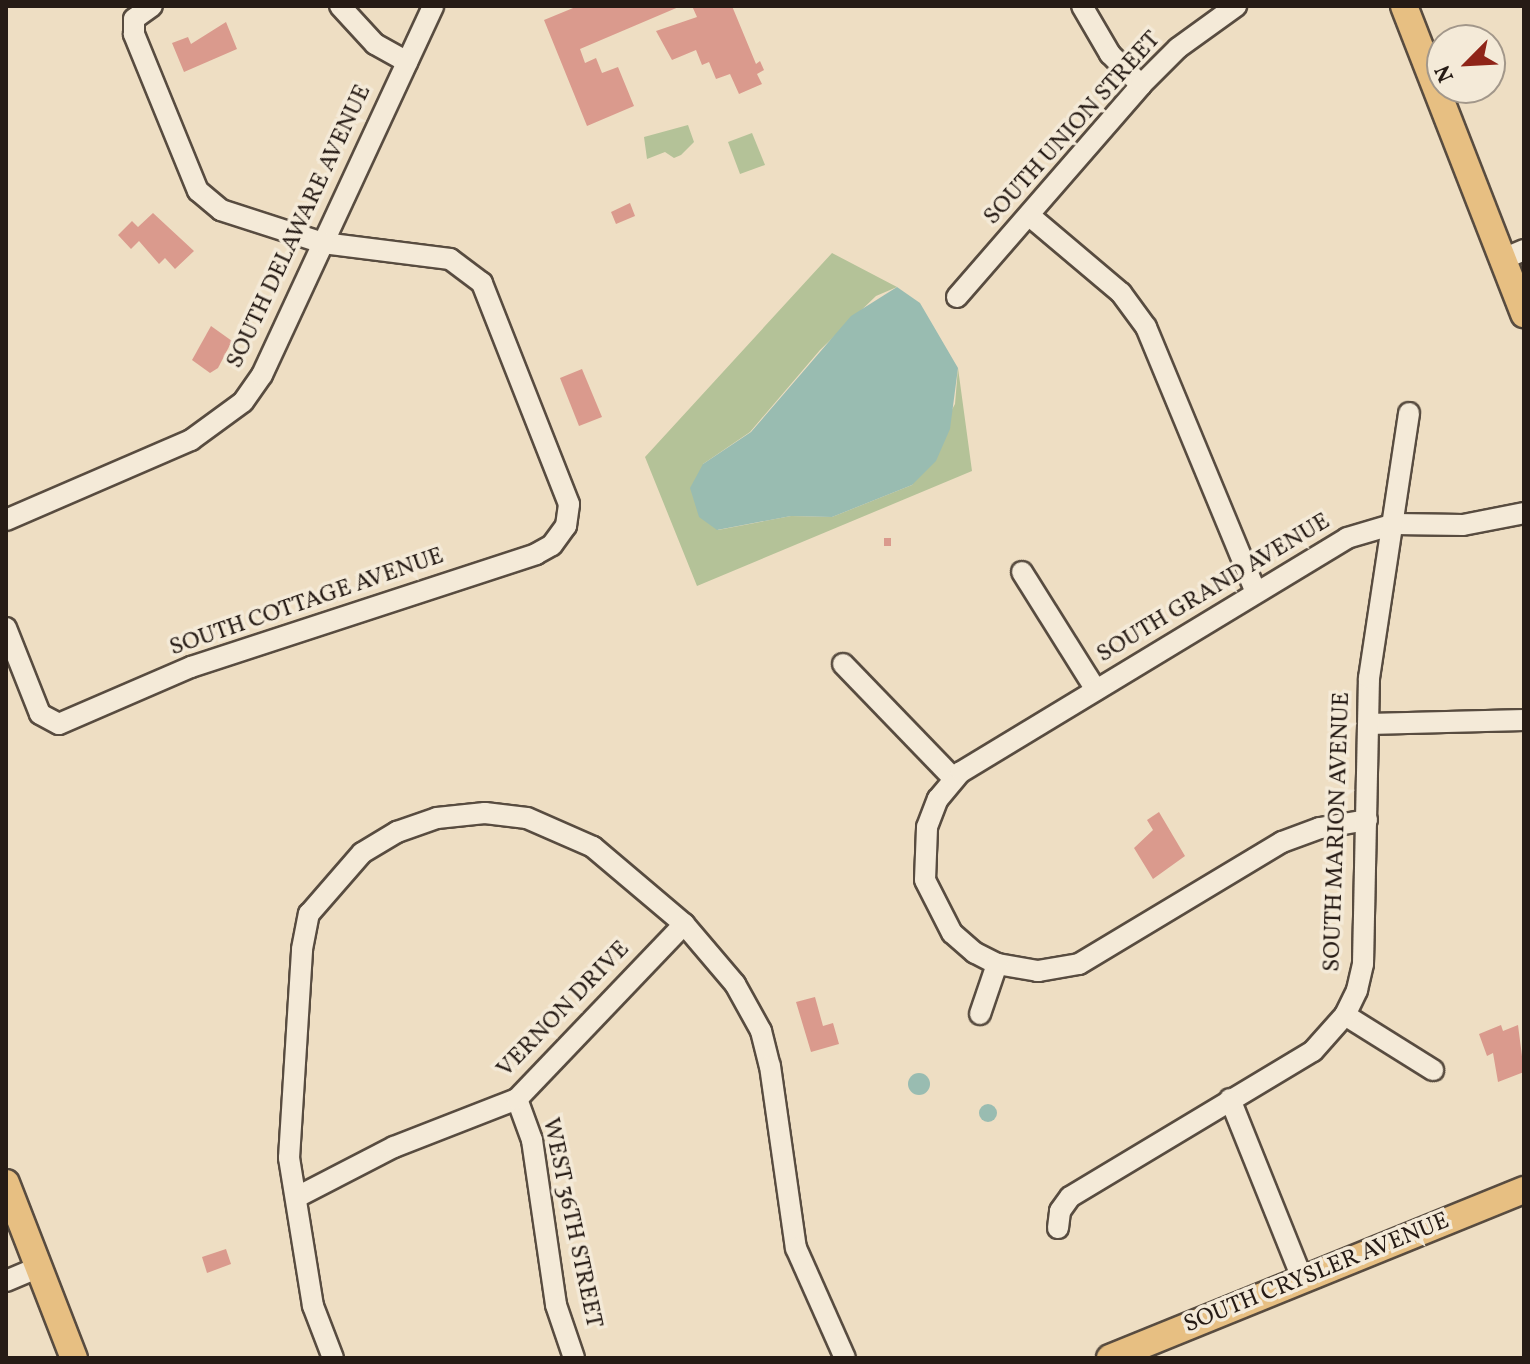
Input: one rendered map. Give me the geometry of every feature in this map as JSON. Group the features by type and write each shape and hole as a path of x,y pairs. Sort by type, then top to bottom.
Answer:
{"main road":[{"path":"1404,6 1513,255 1524,314"},
{"path":"6,1183 74,1358"},
{"name":"SOUTH CRYSLER AVENUE","path":"1110,1358 1524,1190"}],"street":[{"path":"152,6 134,19 134,34 198,191 221,210 323,243"},
{"path":"340,6 375,44 407,62"},
{"name":"SOUTH DELAWARE AVENUE","path":"6,520 191,440 225,419 262,375 433,6"},
{"path":"1082,6 1110,54 1141,85"},
{"name":"SOUTH UNION STREET","path":"957,297 1031,217 1141,85 1178,48 1236,6"},
{"path":"1031,217 1121,293 1146,327 1256,592"},
{"name":"SOUTH COTTAGE AVENUE","path":"6,628 40,714 59,724 191,667 536,554 552,545 566,526 569,504 482,283 450,259 323,243"},
{"name":"SOUTH MARION AVENUE","path":"1058,1228 1060,1211 1070,1197 1313,1051 1345,1015 1363,964 1369,678 1395,524 1409,413"},
{"name":"SOUTH GRAND AVENUE","path":"954,779 1347,538 1395,524 1463,525 1524,513"},
{"path":"1022,572 1096,690"},
{"path":"843,664 954,779 927,827 925,880 952,933 997,964 1038,971 1079,964 1282,842 1320,828 1367,820"},
{"path":"1369,724 1524,720"},
{"path":"333,1358 313,1306 289,1158 302,949 309,914 362,853 397,832 437,818 485,813 527,818 593,847 684,924 735,984 761,1031 796,1248 845,1358"},
{"name":"VERNON DRIVE","path":"297,1197 394,1147 517,1099 684,924"},
{"path":"980,1014 997,964"},
{"path":"1345,1015 1433,1070"},
{"name":"WEST 36TH STREET","path":"517,1099 532,1140 556,1305 574,1358"},
{"path":"1230,1099 1303,1281"},
{"path":"6,1281 39,1267"}],"green space":[{"path":"688,125 694,142 681,155 674,158 665,152 647,159 644,137"},
{"path":"752,133 765,165 740,174 728,142"},
{"path":"832,253 897,287 876,296 820,350 750,432 703,464 718,530 791,516 832,517 912,485 955,404 958,368 972,471 697,586 645,457"}],"water":[{"path":"897,287 920,303 958,368 950,429 936,461 912,485 832,517 791,516 717,530 699,517 690,488 703,464 751,432 851,316"},
{"path":"919,1073 927,1076 930,1084 927,1092 919,1095 911,1092 908,1084 911,1076"},
{"path":"988,1104 997,1113 988,1122 979,1113"}],"building":[{"path":"578,6 681,6 580,49 585,63 596,58 602,73 618,67 634,106 587,126 544,20"},
{"path":"692,6 732,6 756,64 760,61 764,70 757,74 762,84 739,94 730,74 716,79 709,62 702,65 696,50 672,60 656,31 697,17"},
{"path":"226,22 237,49 184,72 172,43 188,37 191,44"},
{"path":"630,203 635,216 616,224 611,212"},
{"path":"153,213 194,251 175,269 165,258 159,264 139,241 131,249 118,235 132,221 138,227"},
{"path":"211,326 232,341 218,368 210,373 192,360"},
{"path":"582,369 602,417 579,426 560,378"},
{"path":"884,538 891,538 891,546 884,546"},
{"path":"1159,812 1185,856 1153,879 1134,848 1153,830 1147,820"},
{"path":"815,997 823,1026 833,1023 839,1044 811,1052 796,1002"},
{"path":"1501,1025 1503,1031 1518,1025 1524,1072 1498,1082 1493,1053 1487,1056 1479,1034"},
{"path":"226,1249 231,1264 207,1273 202,1257"}]}
